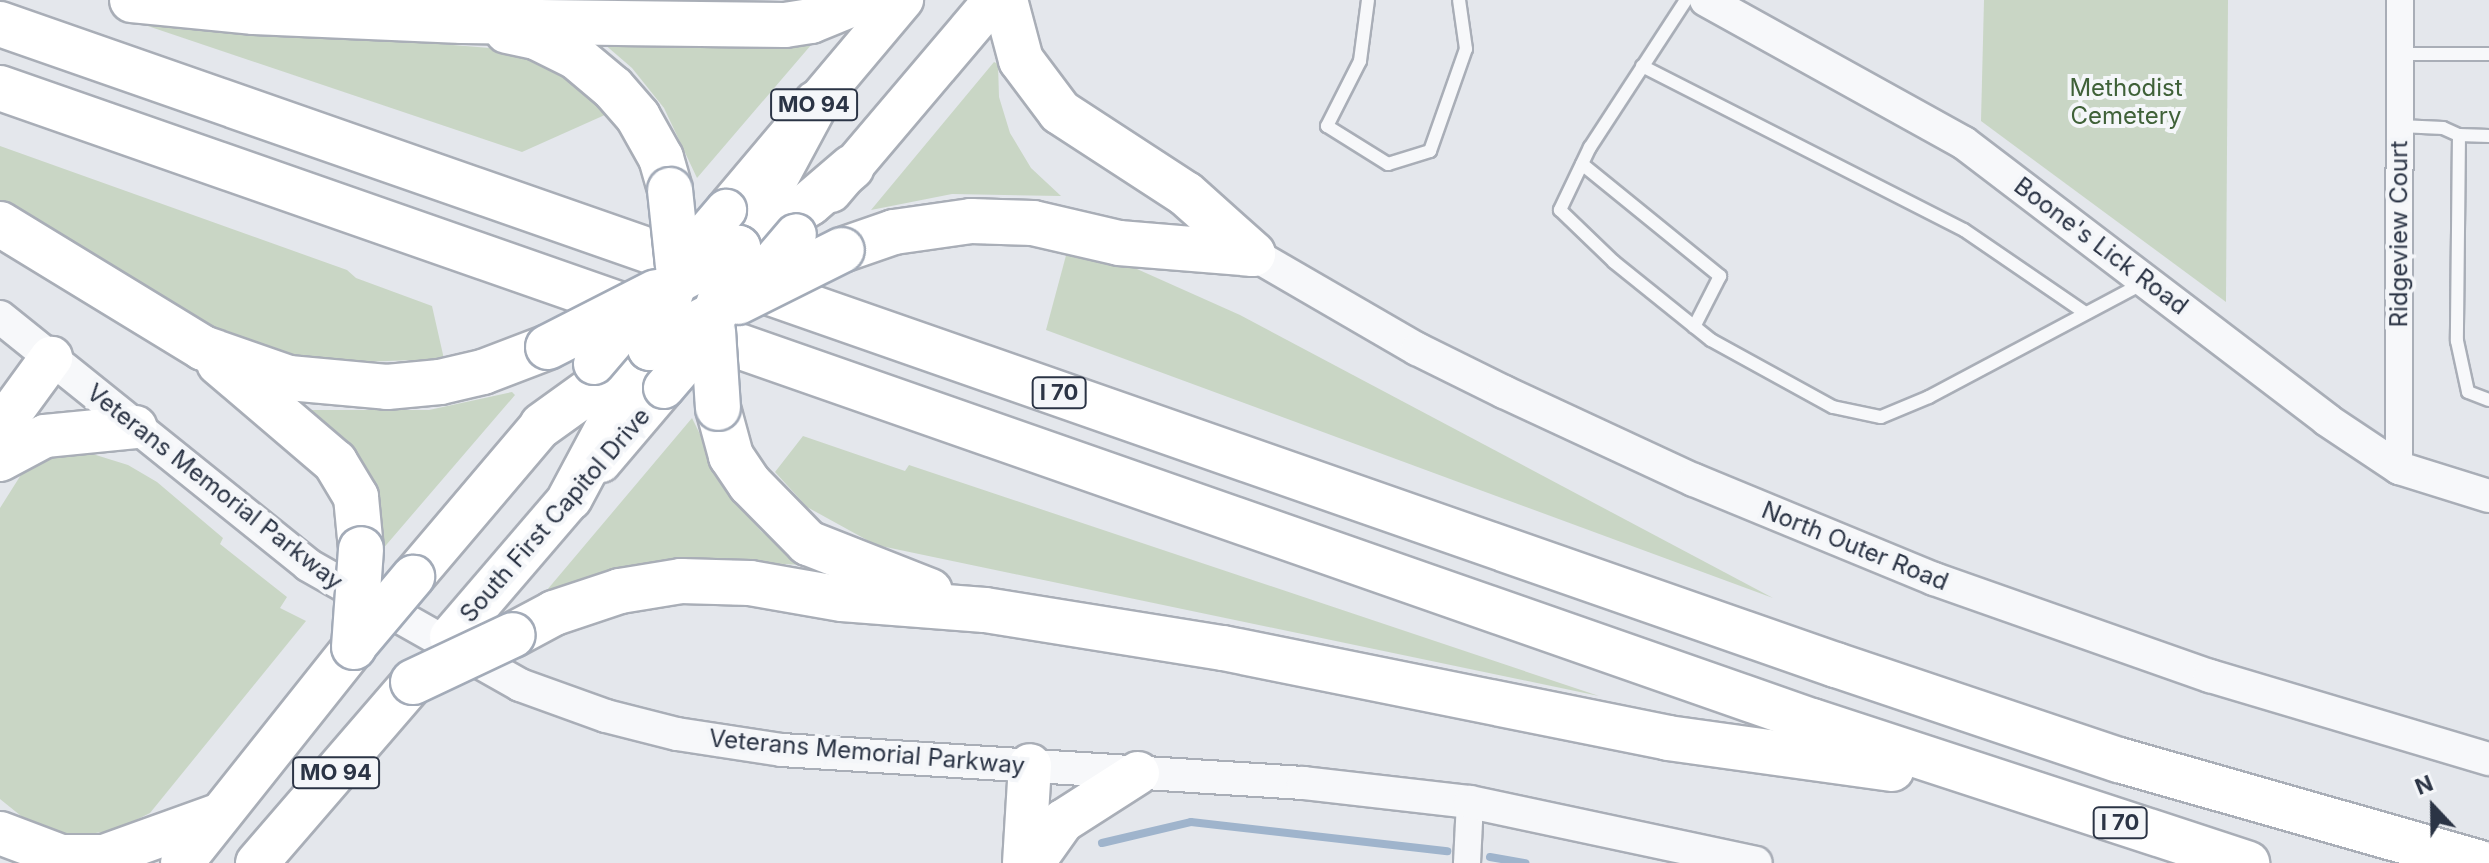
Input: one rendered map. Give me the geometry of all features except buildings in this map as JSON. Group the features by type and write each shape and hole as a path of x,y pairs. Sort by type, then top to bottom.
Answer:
{"highway":[{"path":"132,0 254,12 462,21 785,25 811,21 862,0"},
{"path":"1005,0 1021,60 1060,112 1186,194 1253,254"},
{"path":"462,21 536,37 576,57 638,117 661,158 670,190 669,280 631,370 570,498"},
{"name":"I 70","path":"0,24 1836,665 2299,814 2480,863"},
{"name":"I 70","path":"0,88 1994,783 2247,863"},
{"path":"816,103 758,227 722,315 718,408 731,456 750,484 808,543 985,610"},
{"path":"203,348 289,378 387,387 483,372 548,347 669,280 852,167"},
{"path":"542,425 722,315 842,250 894,232 971,221 1033,223 1119,243 1253,254"},
{"path":"0,224 203,348 335,462 356,497 361,549 354,647"},
{"path":"0,428 51,358"},
{"name":"MO 94","path":"182,863 354,647 542,425"},
{"path":"0,460 45,436 136,427"},
{"name":"South First Capitol Drive","path":"257,863 570,498"},
{"path":"413,682 554,613 620,591 681,581 750,583 842,599 985,610 1223,648 1668,738 1994,783"},
{"path":"1024,863 1030,765"},
{"path":"1033,863 1063,821 1138,773"},
{"path":"2299,814 2489,833"},
{"path":"0,833 61,856 104,856 219,815"}],"main road":[{"name":"MO 94","path":"816,103 903,0"},
{"path":"852,167 994,0"},
{"path":"722,315 758,227"},
{"path":"631,370 669,280"}],"street":[{"name":"Ridgeview Court","path":"2399,468 2400,0"},
{"name":"Boone's Lick Road","path":"1724,5 1964,143 2148,280 2327,420 2399,468 2489,496"},
{"name":"North Outer Road","path":"1253,254 1417,349 1504,392 1694,480 1934,579 2210,676 2489,759"},
{"name":"Veterans Memorial Parkway","path":"0,317 308,565 474,662 558,700 723,742 1303,783 1470,802 1756,863"},
{"path":"1467,863 1470,802"}],"lane":[{"path":"1368,0 1360,61 1327,126 1388,164 1430,151 1466,49 1459,0"},
{"path":"1686,0 1590,147 1560,210 1614,262 1694,327 1833,407 1881,417 1929,397 2148,280"},
{"path":"2400,54 2489,54"},
{"path":"1642,66 1964,230 2085,313"},
{"path":"2400,126 2443,128 2459,135 2489,136"},
{"path":"2459,135 2459,363 2468,392 2489,400"},
{"path":"1582,164 1720,276 1694,327"}],"green space":[{"name":"Methodist Cemetery","path":"1984,0 2228,0 2226,302 1981,121"},
{"path":"124,18 502,49 569,77 607,114 522,152"},
{"path":"817,38 697,178 664,108 632,68 603,43"},
{"path":"994,62 998,64 999,97 1010,133 1031,168 1061,196 952,194 871,210"},
{"path":"0,146 347,270 356,278 432,306 444,359 331,363 249,344 200,322 0,205"},
{"path":"1068,248 1119,261 1240,315 1773,598 1046,330"},
{"path":"512,392 515,395 381,551 307,410 429,410"},
{"path":"692,418 731,497 761,531 802,565 678,558 614,568 547,590"},
{"path":"803,436 905,471 909,465 1599,696 876,545 807,507 775,472"},
{"path":"83,451 128,465 157,482 223,538 220,544 287,597 280,608 306,621 150,813 116,830 75,836 31,824 0,799 0,508 24,470 60,452"}],"waterway":[{"path":"1102,843 1191,822 1447,851"},
{"path":"1490,857 1525,863"}]}
